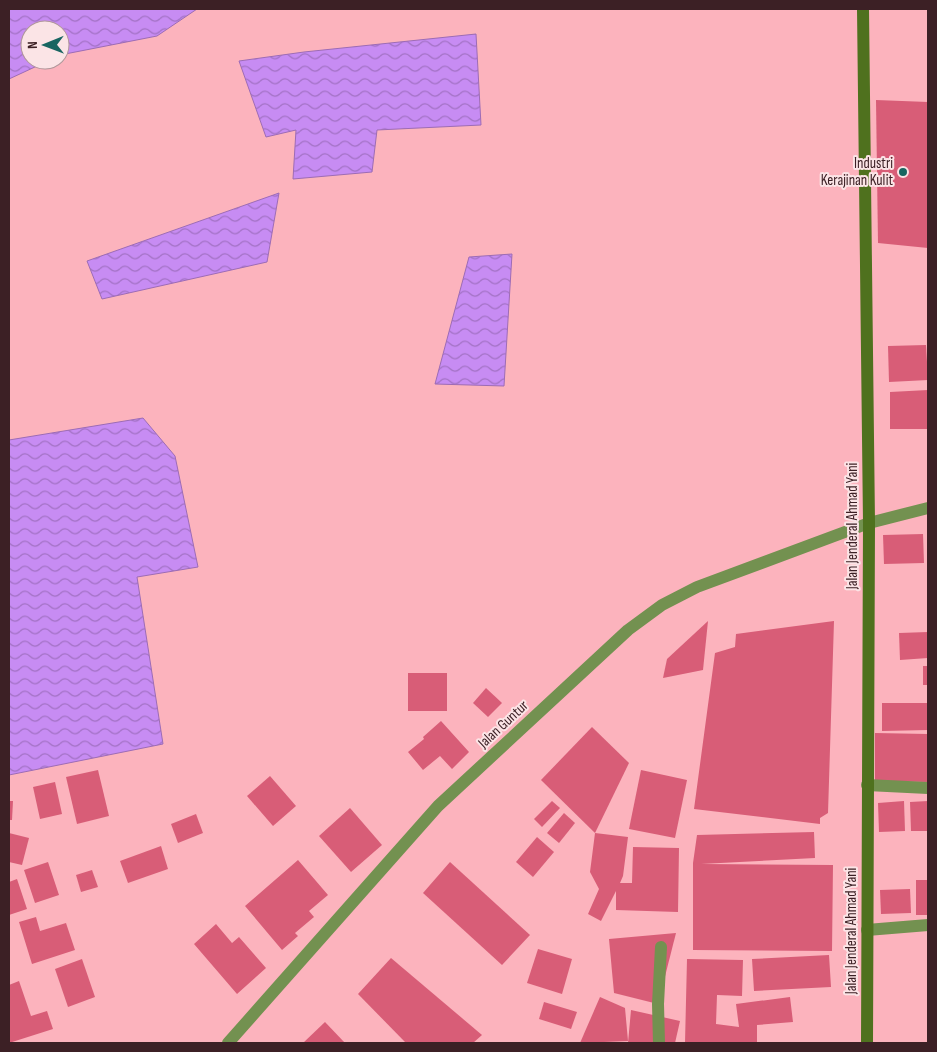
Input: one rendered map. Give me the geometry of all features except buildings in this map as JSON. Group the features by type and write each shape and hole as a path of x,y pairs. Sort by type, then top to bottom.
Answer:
{"main road":[{"name":"Jalan Jenderal Ahmad Yani","path":"863,9 869,523 867,1043"}],"street":[{"name":"Jalan Guntur","path":"235,1041 438,806 628,630 662,605 697,587 869,523 928,508"},
{"path":"867,785 928,788"},
{"path":"867,930 928,925"},
{"path":"659,1043 658,1004 661,947"}],"water":[{"path":"9,9 197,9 157,36 70,53 70,20 20,20 20,70 28,70 9,79"},
{"path":"476,34 481,125 377,130 372,172 293,179 296,130 266,137 239,61 304,52"},
{"path":"279,193 267,262 102,299 87,261"},
{"path":"512,254 504,386 435,384 469,257"},
{"path":"143,418 175,456 198,567 137,577 163,744 9,775 9,440"}],"place":[{"name":"Industri Kerajinan Kulit","path":"903,172"}]}
